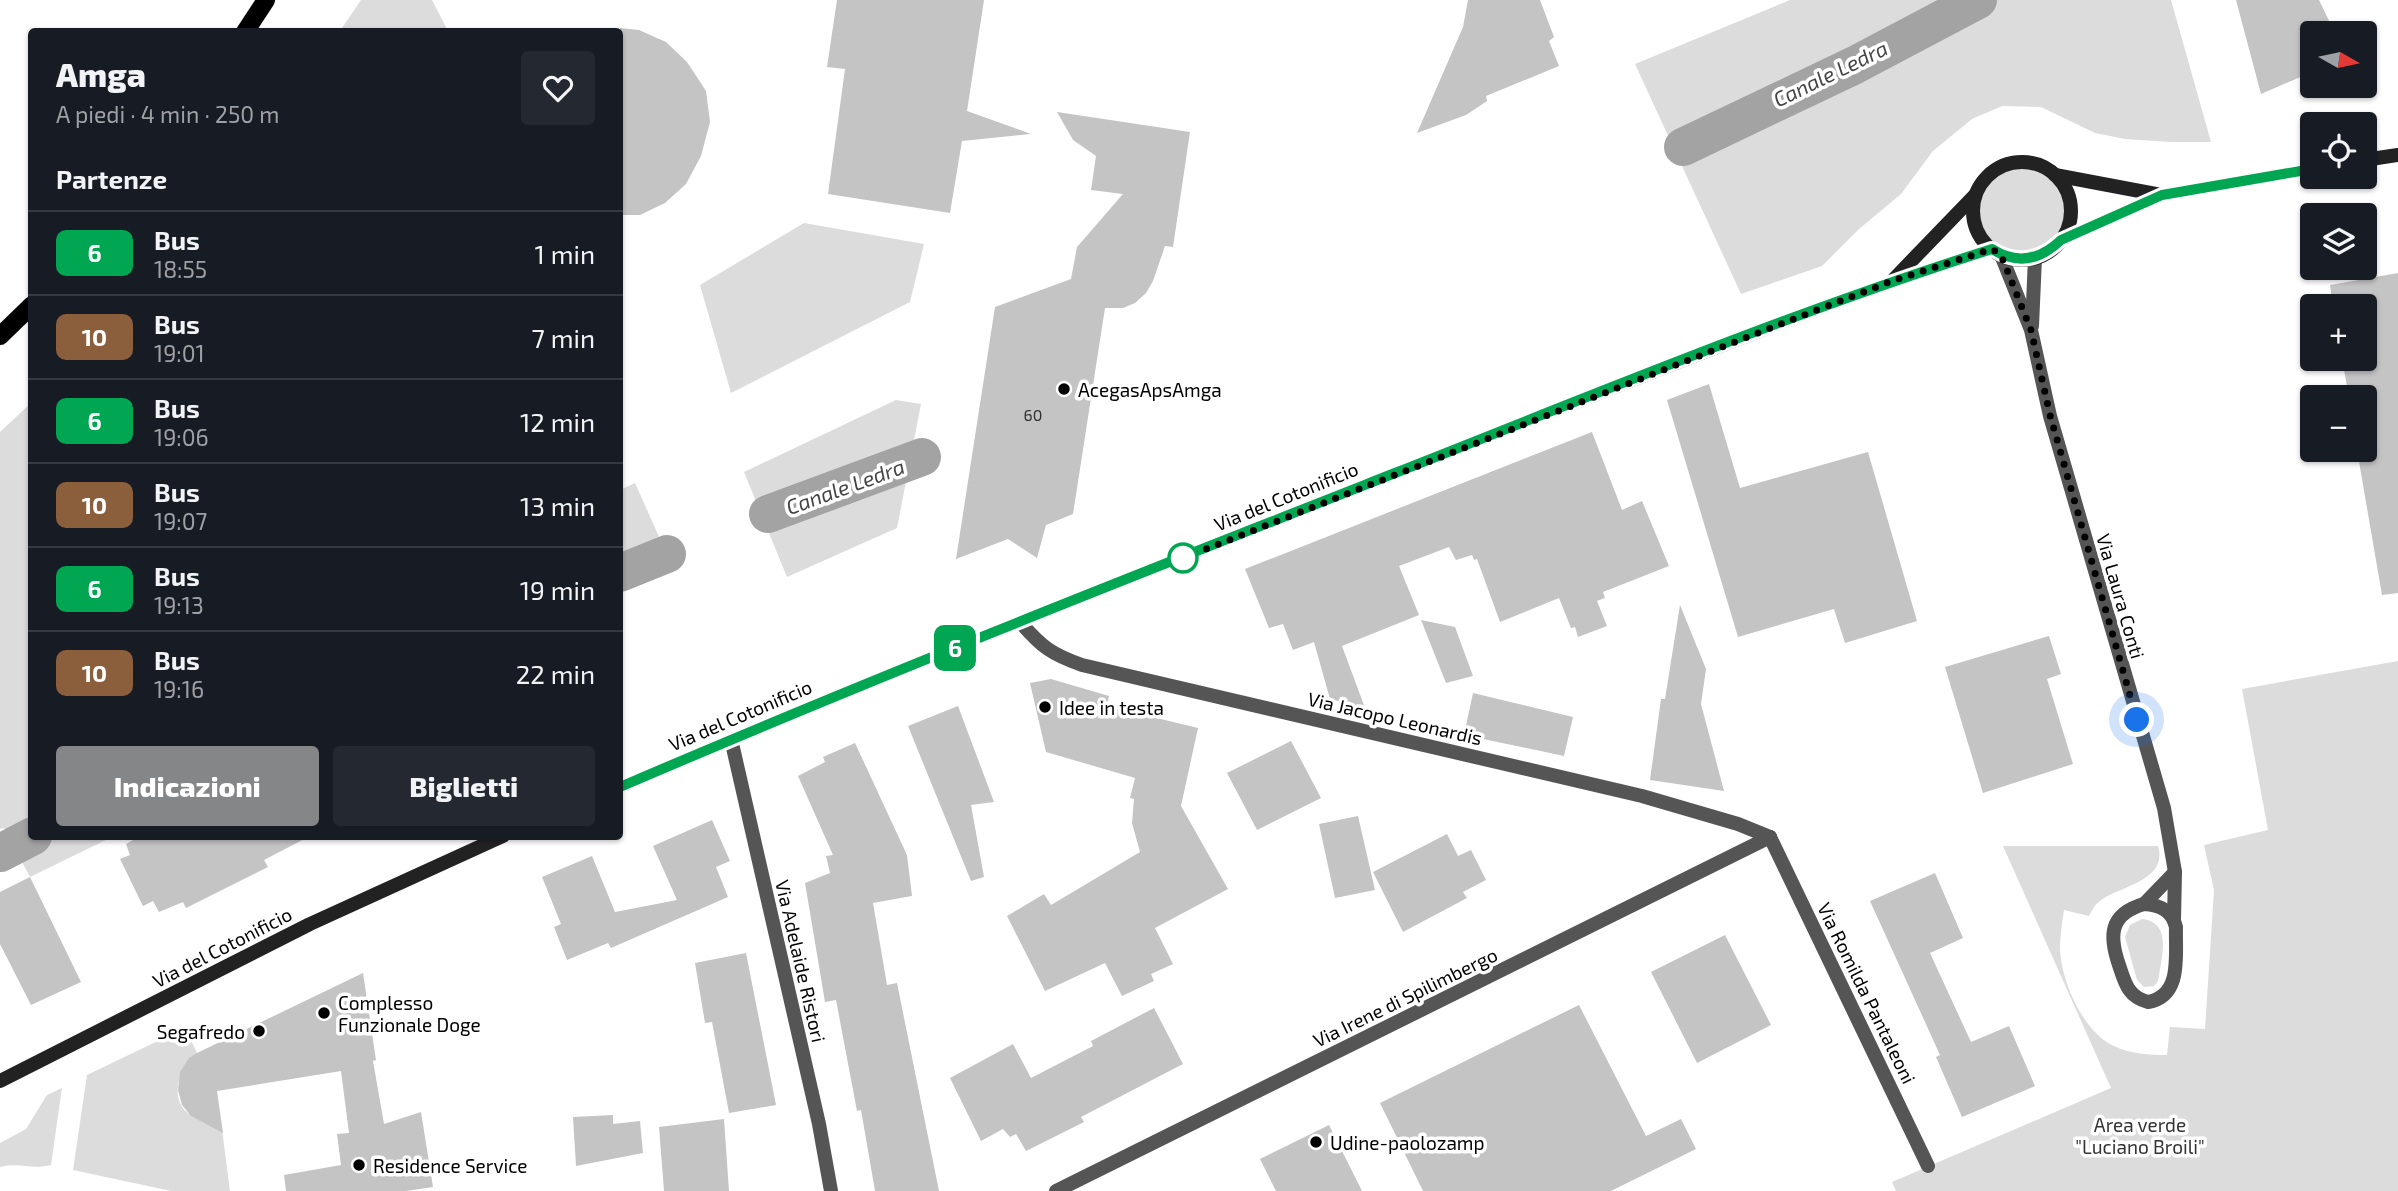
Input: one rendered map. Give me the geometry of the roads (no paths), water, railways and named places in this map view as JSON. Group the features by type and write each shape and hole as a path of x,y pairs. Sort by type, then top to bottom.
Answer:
{"main road":[{"path":"248,28 266,0"},
{"path":"2377,158 2398,155"},
{"path":"2016,162 2031,162 2055,175 2064,186 2071,214 2068,228 2061,240 2050,251 2035,258 2024,260 1997,252 1977,230 1973,207 1981,183 1991,172 2016,162"},
{"path":"2061,240 2162,195 2300,171"},
{"path":"2055,175 2162,195"},
{"name":"Via del Cotonificio","path":"1892,281 1975,195"},
{"name":"Via del Cotonificio","path":"623,786 731,739 1021,622 1589,397 1892,281 1997,252"},
{"path":"0,336 28,309"},
{"name":"Via del Cotonificio","path":"0,1081 310,924 494,840"}],"street":[{"name":"Via Laura Conti","path":"1997,252 2031,330 2050,415 2164,808 2175,872 2174,983 2170,991 2157,1000 2140,1000 2127,988 2112,941 2113,930 2124,913 2144,904 2175,872"},
{"name":"Via Laura Conti","path":"2031,330 2035,258"},
{"name":"Via Jacopo Leonardis","path":"1021,622 1042,647 1082,665 1642,796 1738,824 1770,837"},
{"name":"Via Adelaide Ristori","path":"731,739 819,1124 831,1191"},
{"name":"Via Romilda Pantaleoni","path":"1770,837 1928,1166"},
{"name":"Via Irene di Spilimbergo","path":"1056,1191 1770,837"},
{"path":"2144,904 2161,907 2174,919"}],"waterway":[{"name":"Canale Ledra","path":"1683,147 1855,65 1978,0"},
{"name":"Canale Ledra","path":"768,514 922,457"},
{"name":"Canale Ledra","path":"623,572 667,554"},
{"name":"Canale Ledra","path":"0,853 28,839"}],"place":[{"name":"AcegasApsAmga","path":"1064,389"},
{"name":"Idee in testa","path":"1045,707"},
{"name":"Complesso Funzionale Doge","path":"324,1013"},
{"name":"Segafredo","path":"259,1031"},
{"name":"Udine-paolozamp","path":"1316,1142"},
{"name":"Residence Service","path":"359,1165"}],"park label":[{"name":"Area verde \"Luciano Broili\"","path":"2140,1135"}]}
